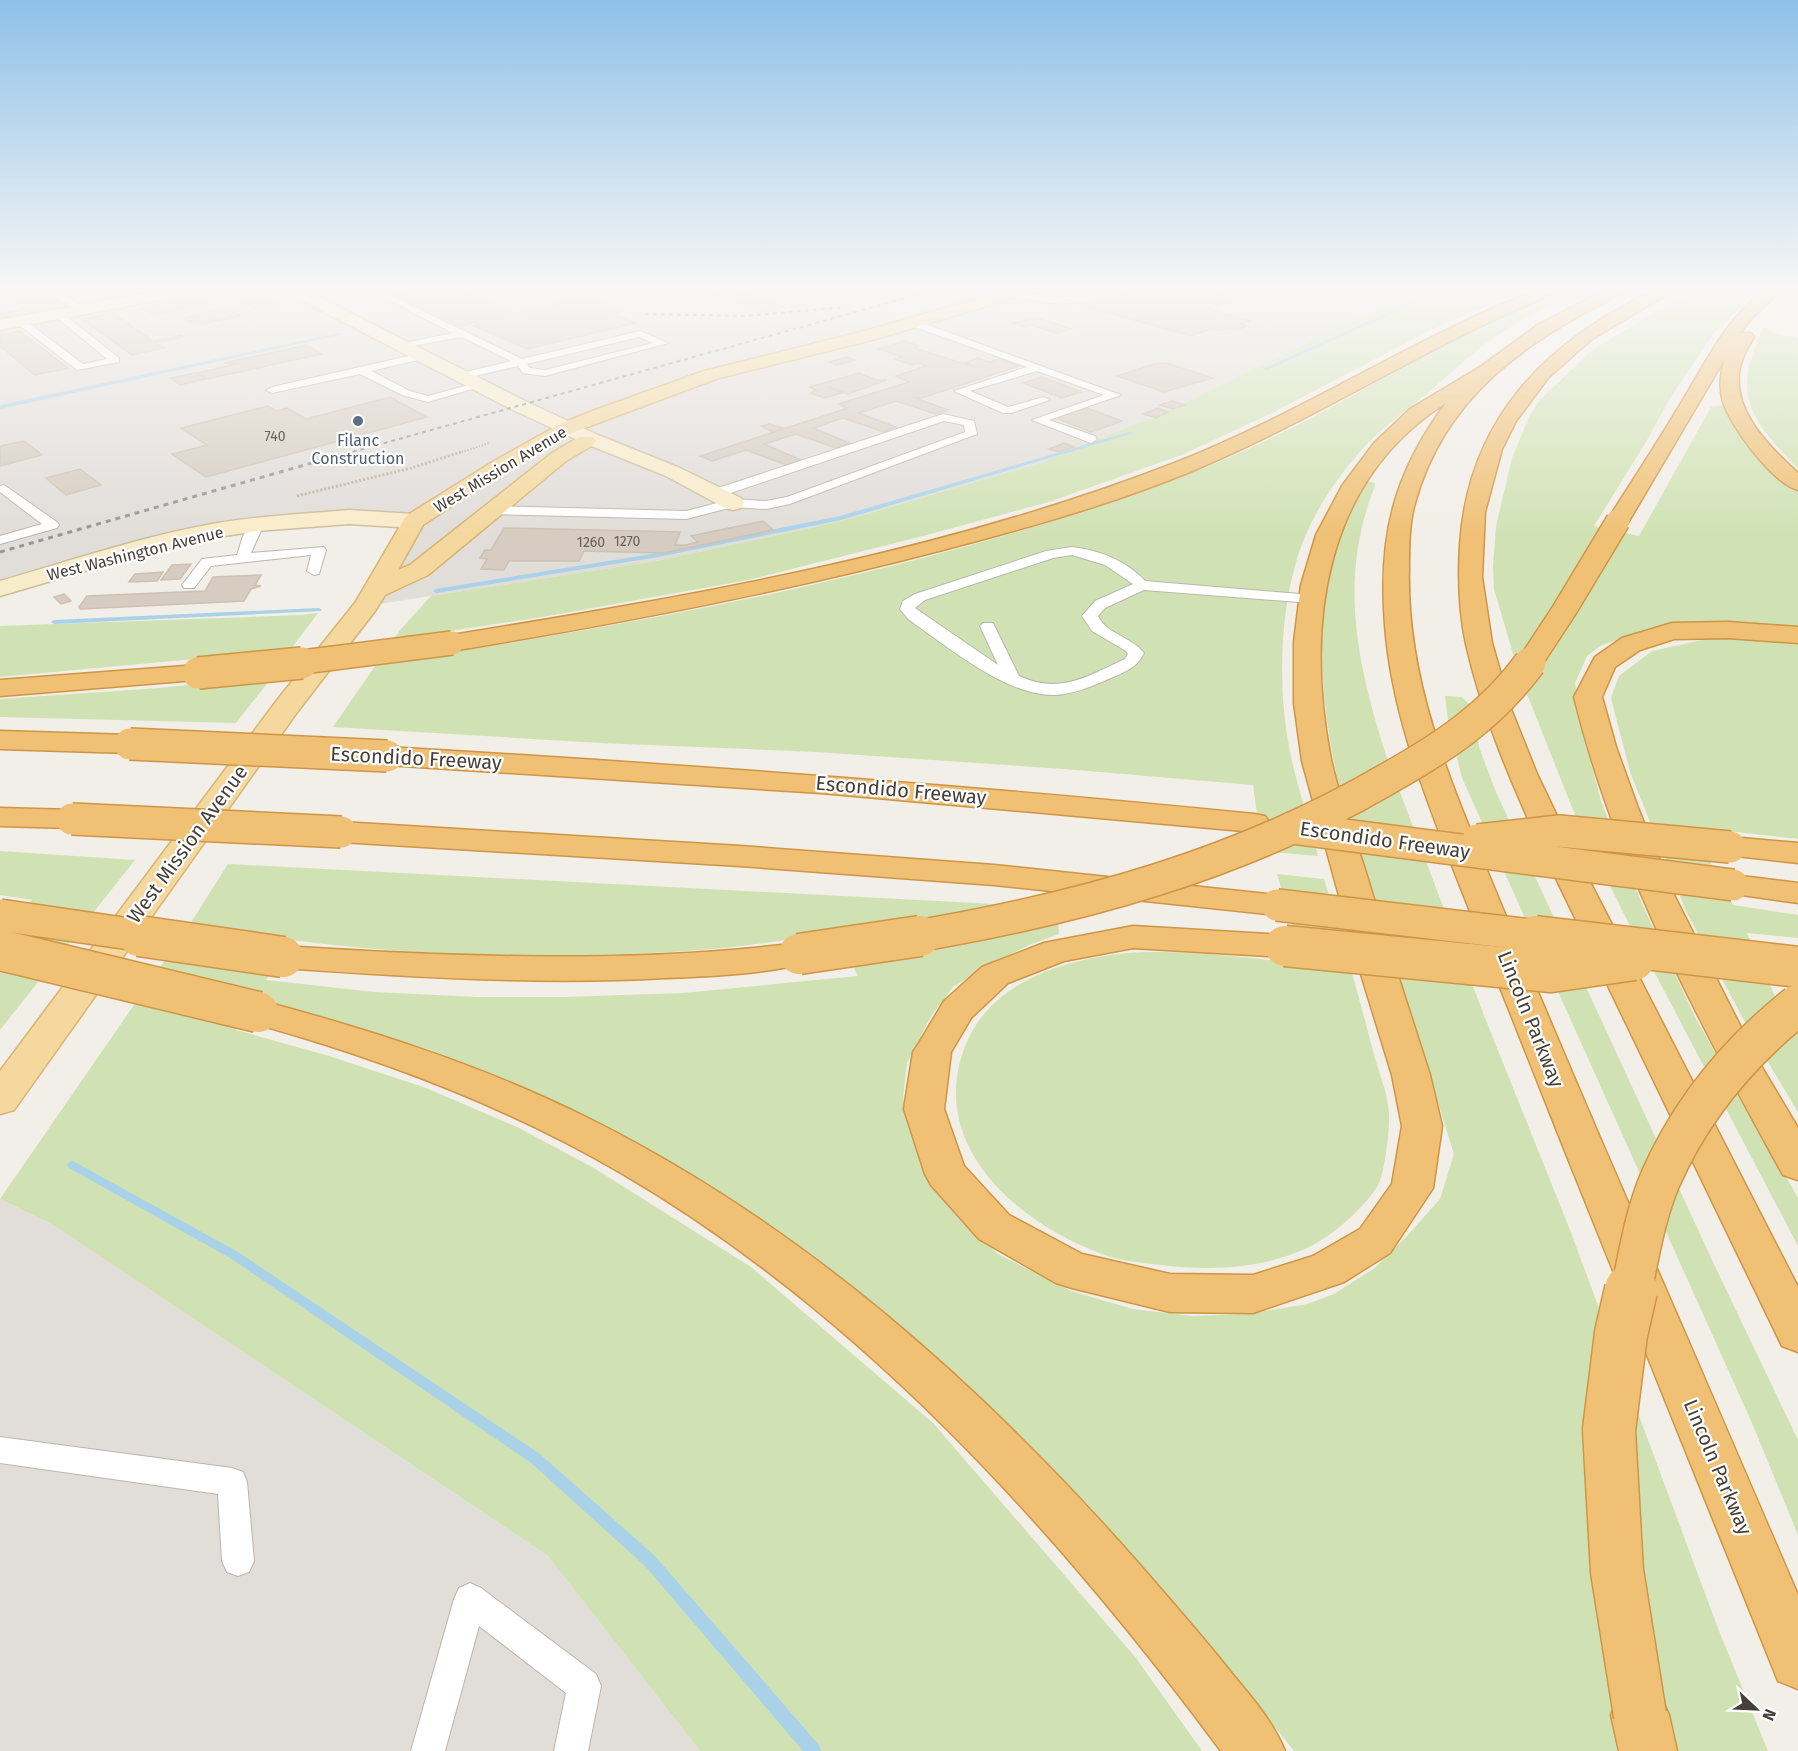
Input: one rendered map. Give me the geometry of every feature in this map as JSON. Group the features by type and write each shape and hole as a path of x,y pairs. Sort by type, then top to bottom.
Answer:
{"highway":[{"path":"0,688 198,673 328,660 452,643 638,612 800,578 1021,522 1168,472 1221,452 1377,373"},
{"path":"1482,373 1417,413 1382,446 1353,486 1328,534 1313,585 1307,642 1308,703 1317,761 1375,961 1411,1075 1422,1126 1412,1188 1375,1241 1328,1269 1253,1294 1170,1293 1072,1270 994,1227 946,1174 924,1109 932,1052 957,1010 995,975 1056,951 1133,937 1285,946 1551,972 1677,954"},
{"name":"Lincoln Parkway","path":"1482,373 1445,416 1430,438 1403,505 1396,560 1396,604 1400,652 1413,714 1438,789 1515,983 1798,1661"},
{"path":"1541,373 1518,401 1502,426 1483,469 1476,493 1472,520 1470,579 1484,661 1502,720 1532,795 1798,1332"},
{"path":"0,915 283,957 461,968 610,968 705,965 895,941 1044,913 1201,867 1304,825 1371,790 1463,732 1506,694 1540,649 1708,373"},
{"path":"1731,373 1730,394 1746,430 1761,450 1798,484"},
{"path":"1798,635 1728,630 1672,631 1631,644 1604,663 1588,697 1601,747 1622,808 1658,897 1738,1059 1798,1164"},
{"name":"Escondido Freeway","path":"0,740 387,756 663,771 978,796 1254,823 1798,893"},
{"path":"0,817 341,832 740,856 982,874 1276,904 1798,967"},
{"path":"1430,846 1559,831 1798,853"},
{"path":"0,950 309,1024 404,1055 517,1101 647,1170 748,1234 864,1324 976,1425 1095,1553 1226,1708 1256,1751"},
{"path":"1648,1751 1617,1571 1609,1430 1621,1334 1641,1246 1659,1182 1685,1130 1711,1092 1769,1028 1798,1005"}],"main road":[{"name":"West Mission Avenue","path":"0,1100 288,705 366,606 414,521 501,465 567,428 719,373"},
{"name":"West Mission Avenue","path":"375,590 419,570 559,457 591,439 763,373"}],"street":[{"path":"455,373 591,439 674,472 724,499"},
{"name":"West Washington Avenue","path":"0,589 171,540 257,524 349,517 414,521"}],"lane":[{"path":"272,390 349,373"},
{"path":"366,373 406,393 429,399 480,386"},
{"path":"462,376 476,373"},
{"path":"1023,373 960,392 1007,411 1044,400"},
{"path":"1051,373 1115,395 1038,420 1091,438"},
{"path":"492,510 686,515 724,499 943,417 970,423 971,434 790,500 766,505 724,499"},
{"path":"0,540 52,525 4,489"},
{"path":"242,559 257,524"},
{"path":"189,585 207,562 319,550 314,571"},
{"path":"1141,585 1136,578 1095,555 1072,551 1051,554 920,597 908,604 907,609 913,616 1013,680 1040,689 1070,688 1132,662 1136,653 1134,649 1093,624 1090,616 1098,605 1131,592 1141,585 1312,599"},
{"path":"988,626 1013,680"},
{"path":"0,1450 232,1482 238,1561"},
{"path":"428,1751 470,1599 584,1686 571,1751"}],"shaded area":[{"path":"0,373 1246,373 1174,408 1037,464 860,516 656,561 366,606 414,521 257,524 0,589"},
{"path":"401,373 431,388 409,393 377,377"},
{"path":"0,1199 55,1226 548,1556 700,1751 0,1751"}],"green space":[{"path":"1246,373 1349,373 1272,413 1184,454 1049,502 748,580 554,615 438,633 447,653 627,623 895,565 983,542 1157,486 1251,448 1306,421 1393,373 1451,373 1383,429 1345,469 1315,516 1295,566 1284,626 1282,688 1292,760 1318,856 1262,851 1253,785 816,752 600,743 333,727 400,630 431,596 656,561 860,516 1037,464 1174,408"},
{"path":"1568,373 1687,373 1594,526 1639,536 1711,407 1724,405 1738,430 1756,452 1798,492 1798,628 1724,623 1649,628 1600,646 1587,656 1575,683 1584,737 1601,801 1621,853 1696,1019 1798,1198 1798,1246 1626,918 1575,815 1519,674 1494,589 1493,566 1496,526 1512,458 1529,417 1539,401"},
{"path":"1748,373 1798,373 1798,469 1757,420 1750,405 1747,389"},
{"path":"1367,481 1375,483 1375,486 1364,520 1357,554 1356,621 1367,688 1386,755 1485,1018 1570,1230 1719,1631 1768,1751 1294,1751 1209,1644 1088,1505 972,1392 523,1088 428,1049 255,998 236,1030 329,1056 426,1088 517,1127 594,1168 751,1267 933,1423 1136,1658 1202,1751 700,1751 548,1556 55,1226 0,1199 192,921 228,864 1033,906 1058,920 1059,934 1029,945 991,964 953,987 931,1016 907,1063 903,1097 910,1130 927,1176 958,1218 998,1254 1071,1291 1133,1309 1193,1316 1247,1314 1307,1304 1334,1294 1376,1267 1440,1199 1454,1154 1337,777 1328,729 1322,656 1327,584 1336,543","holes":["836,932 858,976 683,993 564,997 477,997 374,992 266,980 291,940 390,950 538,956 706,950"]},
{"path":"318,613 290,650 0,677 0,626"},
{"path":"1738,638 1798,644 1798,839 1692,827 1733,905 1798,915 1798,938 1747,933 1778,1003 1798,1021 1798,1112 1749,1030 1685,909 1630,772 1611,698 1619,676 1652,651 1707,639"},
{"path":"273,676 236,723 0,717 0,699 159,688"},
{"path":"1445,696 1462,697 1469,704 1480,750 1496,792 1712,1260 1798,1440 1798,1535 1752,1423 1462,778 1448,720"},
{"path":"0,851 135,860 0,1030 0,934 32,900 0,895"},
{"path":"1277,874 1324,879 1331,900 1388,1105 1389,1128 1385,1159 1379,1183 1374,1192 1328,1236 1309,1247 1270,1261 1232,1267 1193,1268 1114,1258 1070,1240 1039,1222 1011,1200 987,1175 969,1146 958,1115 957,1080 966,1044 976,1025 1003,995 1020,984 1058,967 1098,957 1174,952 1303,963"}],"building":[{"path":"195,373 205,379 180,385 171,378"},
{"path":"198,373 236,373 207,379"},
{"path":"859,373 877,380 887,380 848,394 830,387 827,387 842,393 824,398 811,393 816,390 810,387"},
{"path":"906,373 999,373 922,398 913,397 948,410 936,414 896,401 859,413 896,427 884,432 843,418 813,428 850,443 836,448 796,434 764,444 801,460 787,465 746,450 712,461 700,456 848,408 838,404 909,382 896,376"},
{"path":"1127,373 1196,373 1213,378 1164,392 1117,376"},
{"path":"1042,377 1081,392 1062,398 1023,383"},
{"path":"390,397 427,417 206,477 172,454 207,445 181,428 268,406 276,411 287,408 306,419"},
{"path":"1172,401 1185,405 1173,409 1160,405"},
{"path":"1084,407 1122,421 1091,432 1054,417"},
{"path":"1158,408 1168,412 1156,418 1143,414"},
{"path":"769,424 783,428 773,432 761,426"},
{"path":"24,441 42,455 0,466 0,446"},
{"path":"1064,443 1074,447 1058,452 1049,449"},
{"path":"80,469 101,485 66,495 46,478"},
{"path":"763,521 773,530 664,553 584,551 579,561 509,561 504,570 481,569 487,559 480,558 485,550 491,550 504,528 680,532 675,545 686,545 698,542 691,536"},
{"path":"191,564 180,579 161,580 172,565"},
{"path":"163,572 157,581 129,582 135,574"},
{"path":"261,575 255,585 261,586 251,589 244,601 81,609 79,607 87,596 205,591 213,577"},
{"path":"64,594 71,601 61,604 54,597"}],"waterway":[{"path":"0,407 159,373"},
{"path":"436,591 658,555 841,518 1131,433"},
{"path":"54,622 319,610"},
{"path":"73,1165 234,1255 535,1458 650,1561 813,1751"}],"railway":[{"path":"345,454 637,373"},
{"path":"0,552 350,452"}],"place":[{"name":"Filanc Construction","path":"358,421"}]}
